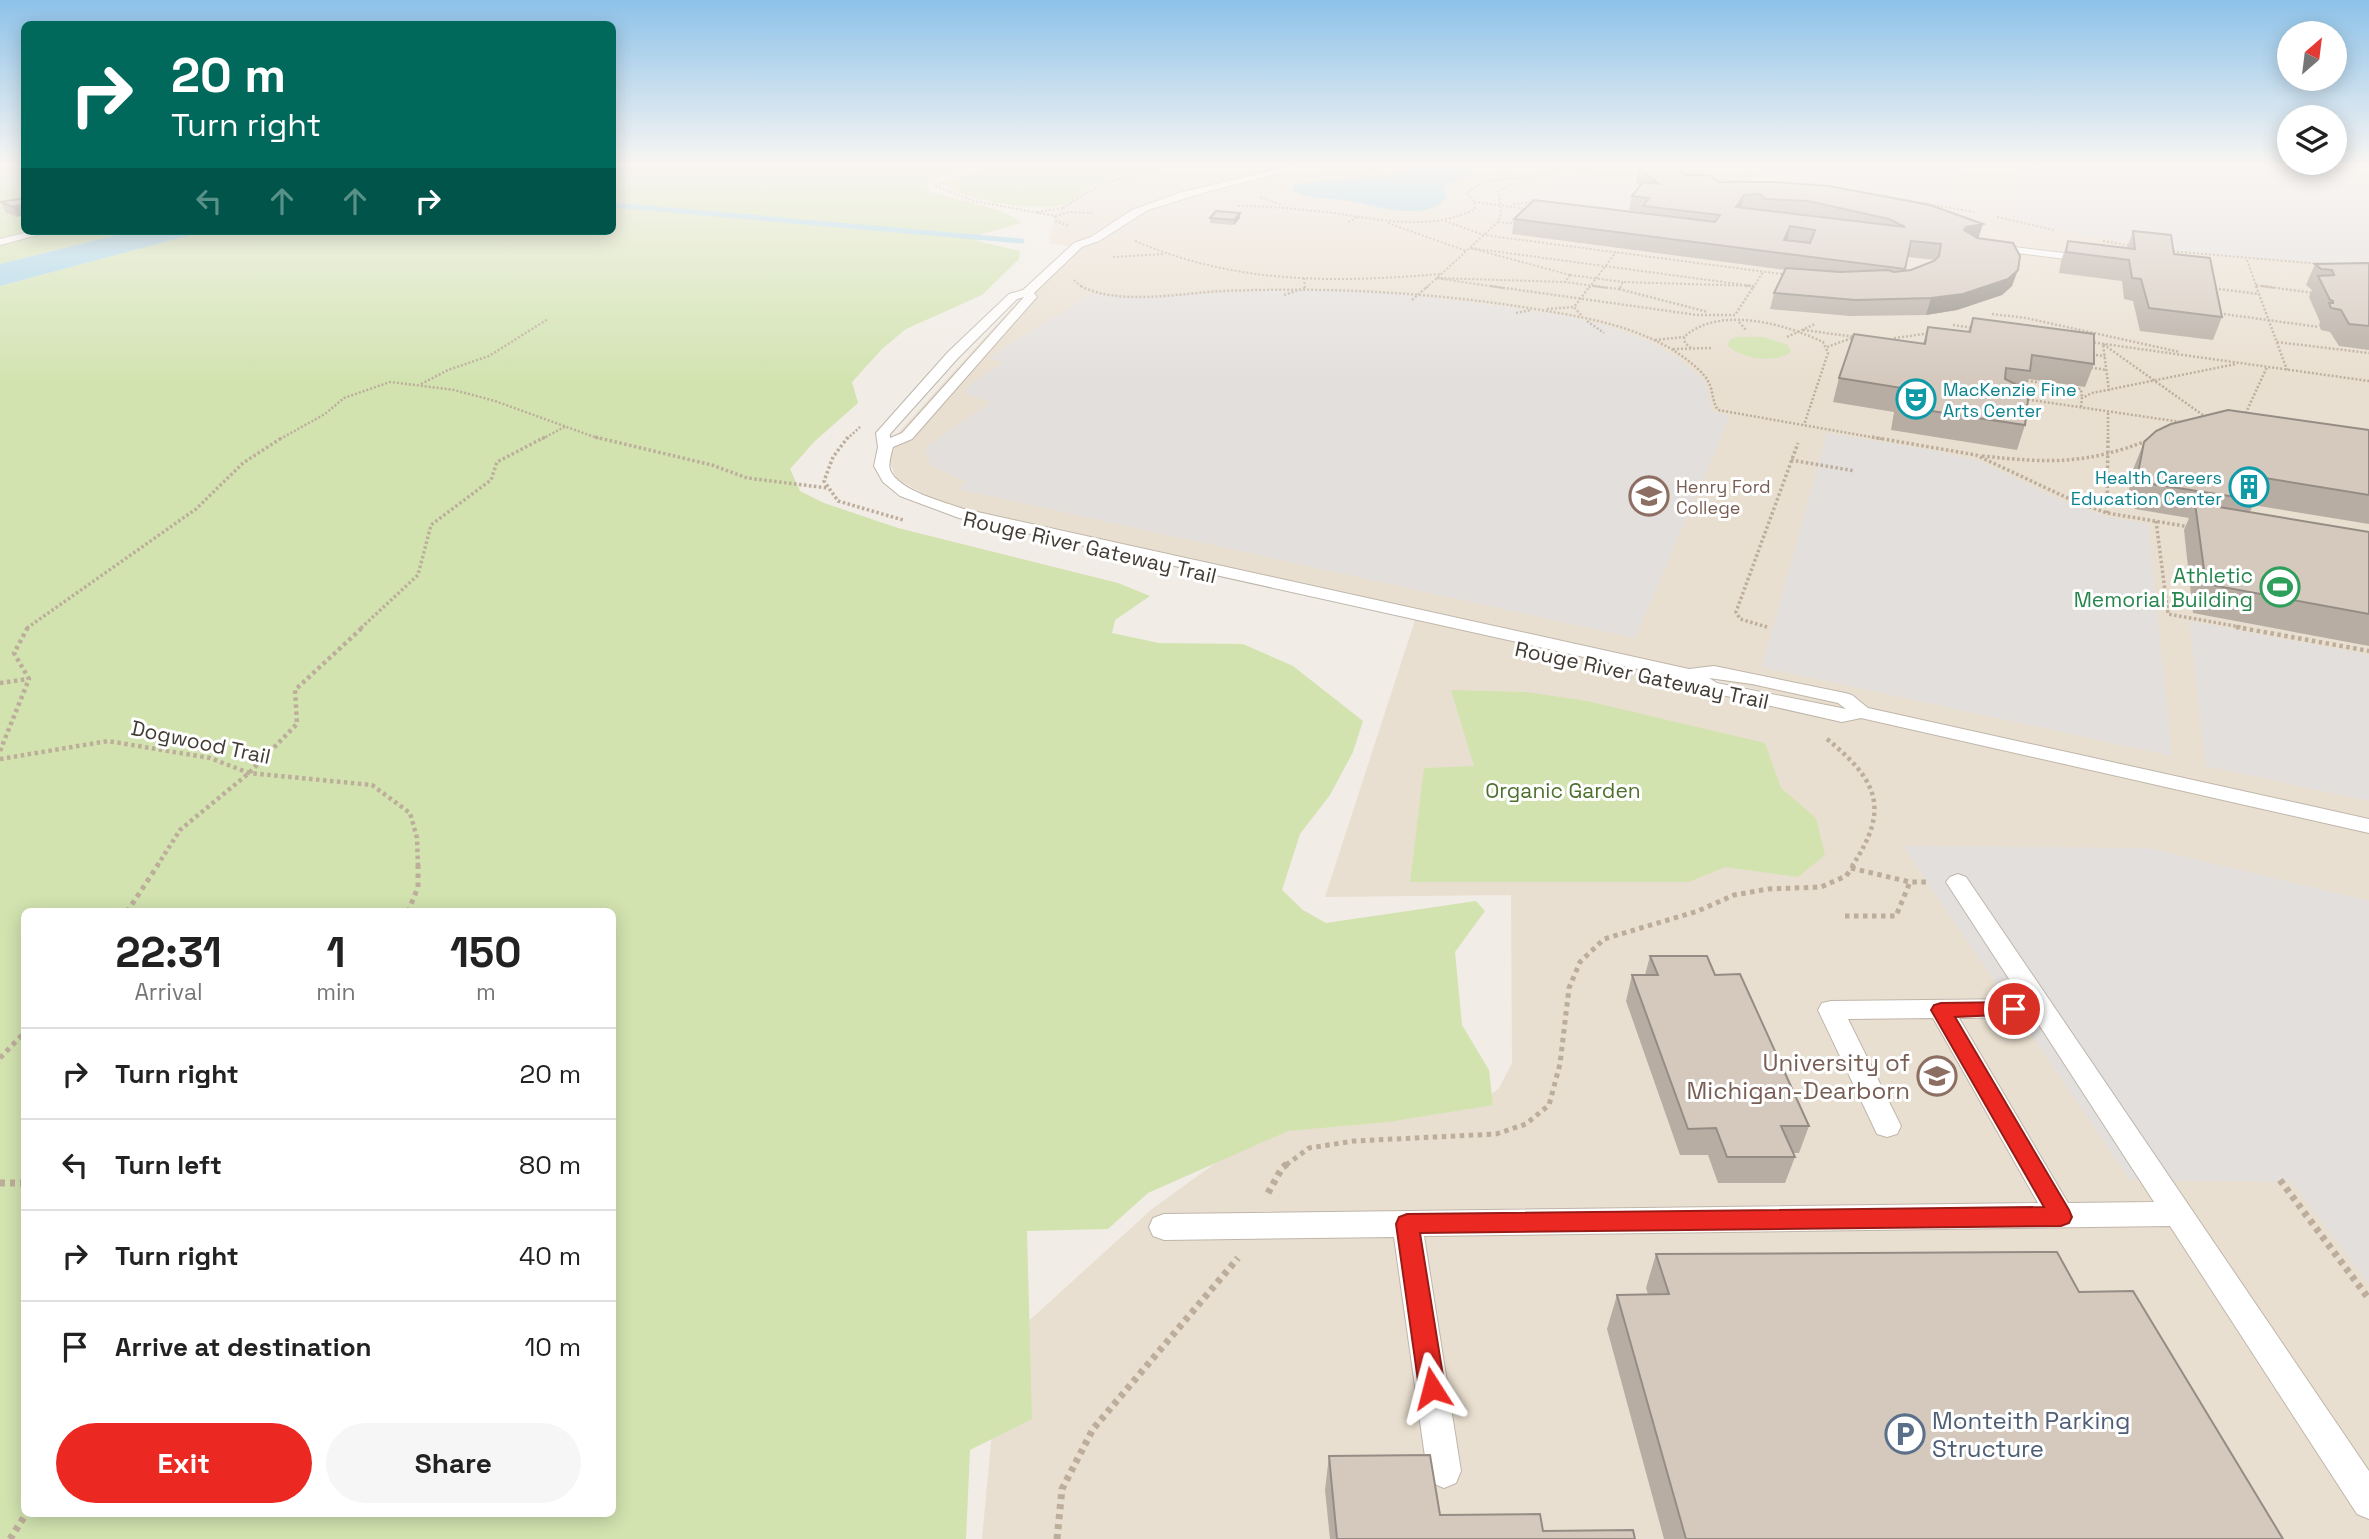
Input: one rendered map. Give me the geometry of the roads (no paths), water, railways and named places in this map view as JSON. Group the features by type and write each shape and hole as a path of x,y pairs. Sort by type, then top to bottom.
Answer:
{"lane":[{"path":"0,242 18,238"},
{"path":"1075,238 1071,241 1078,245"},
{"path":"1096,238 1089,243 1078,245 1027,293 1013,296 953,355 883,433 886,445 881,457 883,469 891,481 914,496 959,513 1689,674 1711,687 1842,716 1861,712 2369,826"},
{"path":"2014,250 2102,261"},
{"path":"886,445 907,436 976,356 1024,306 1031,297 1027,293"},
{"path":"1958,881 2369,1502"},
{"path":"1887,1126 1831,1010 2042,1008"},
{"path":"1941,1010 2061,1217"},
{"path":"1164,1227 2178,1214"},
{"path":"1407,1224 1444,1471"}],"water":[{"path":"106,238 180,238 0,286 0,264"}],"waterway":[{"path":"986,238 1022,241"}],"place":[{"name":"MacKenzie Fine Arts Center","path":"1916,399"},
{"name":"Health Careers Education Center","path":"2249,487"},
{"name":"Henry Ford College","path":"1649,496"},
{"name":"Athletic Memorial Building","path":"2280,587"},
{"name":"University of Michigan-Dearborn","path":"1937,1076"},
{"name":"Monteith Parking Structure","path":"1905,1434"}],"park label":[{"name":"Organic Garden","path":"1563,790"}]}
